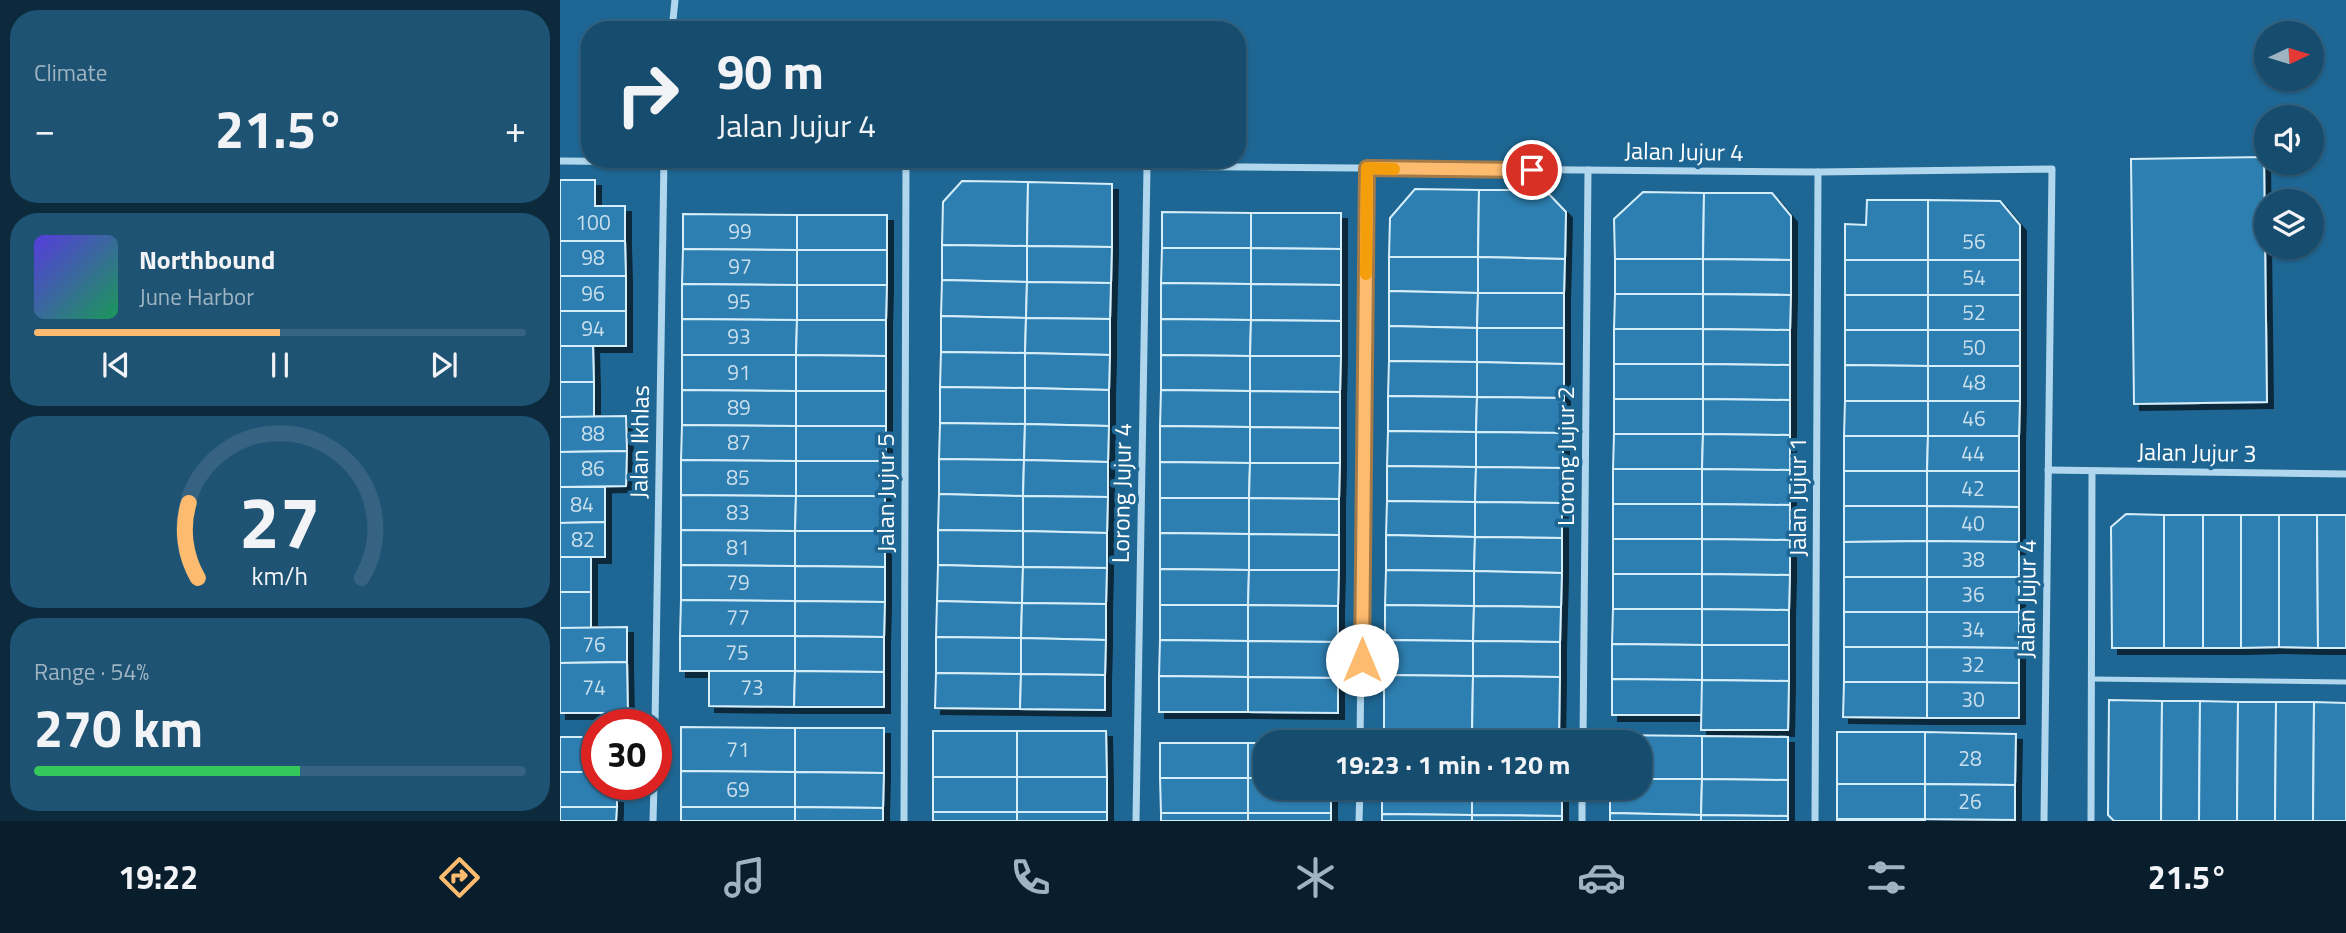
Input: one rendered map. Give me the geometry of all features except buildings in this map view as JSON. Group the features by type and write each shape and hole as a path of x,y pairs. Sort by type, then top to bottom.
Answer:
{"street":[{"path":"674,21 675,0"},
{"name":"Jalan Jujur 4","path":"560,162 581,162"},
{"name":"Jalan Jujur 4","path":"1246,167 1818,172 2052,169 2044,821"},
{"name":"Jalan Ikhlas","path":"655,709 664,168"},
{"name":"Jalan Jujur 5","path":"904,821 906,168"},
{"name":"Lorong Jujur 4","path":"1136,821 1147,168"},
{"path":"1360,730 1367,168"},
{"name":"Lorong Jujur 2","path":"1583,730 1588,170"},
{"name":"Jalan Jujur 1","path":"1815,821 1818,172"},
{"name":"Jalan Jujur 3","path":"2048,470 2346,474"},
{"path":"2091,821 2092,471"},
{"path":"653,821 654,800"},
{"path":"1359,821 1360,800"},
{"path":"1582,800 1582,821"}],"lane":[{"path":"2092,679 2346,682"}],"slow traffic":[{"path":"1366,274 1367,168 1394,169"}],"route":[{"path":"1362,660 1367,168 1532,170"}]}
